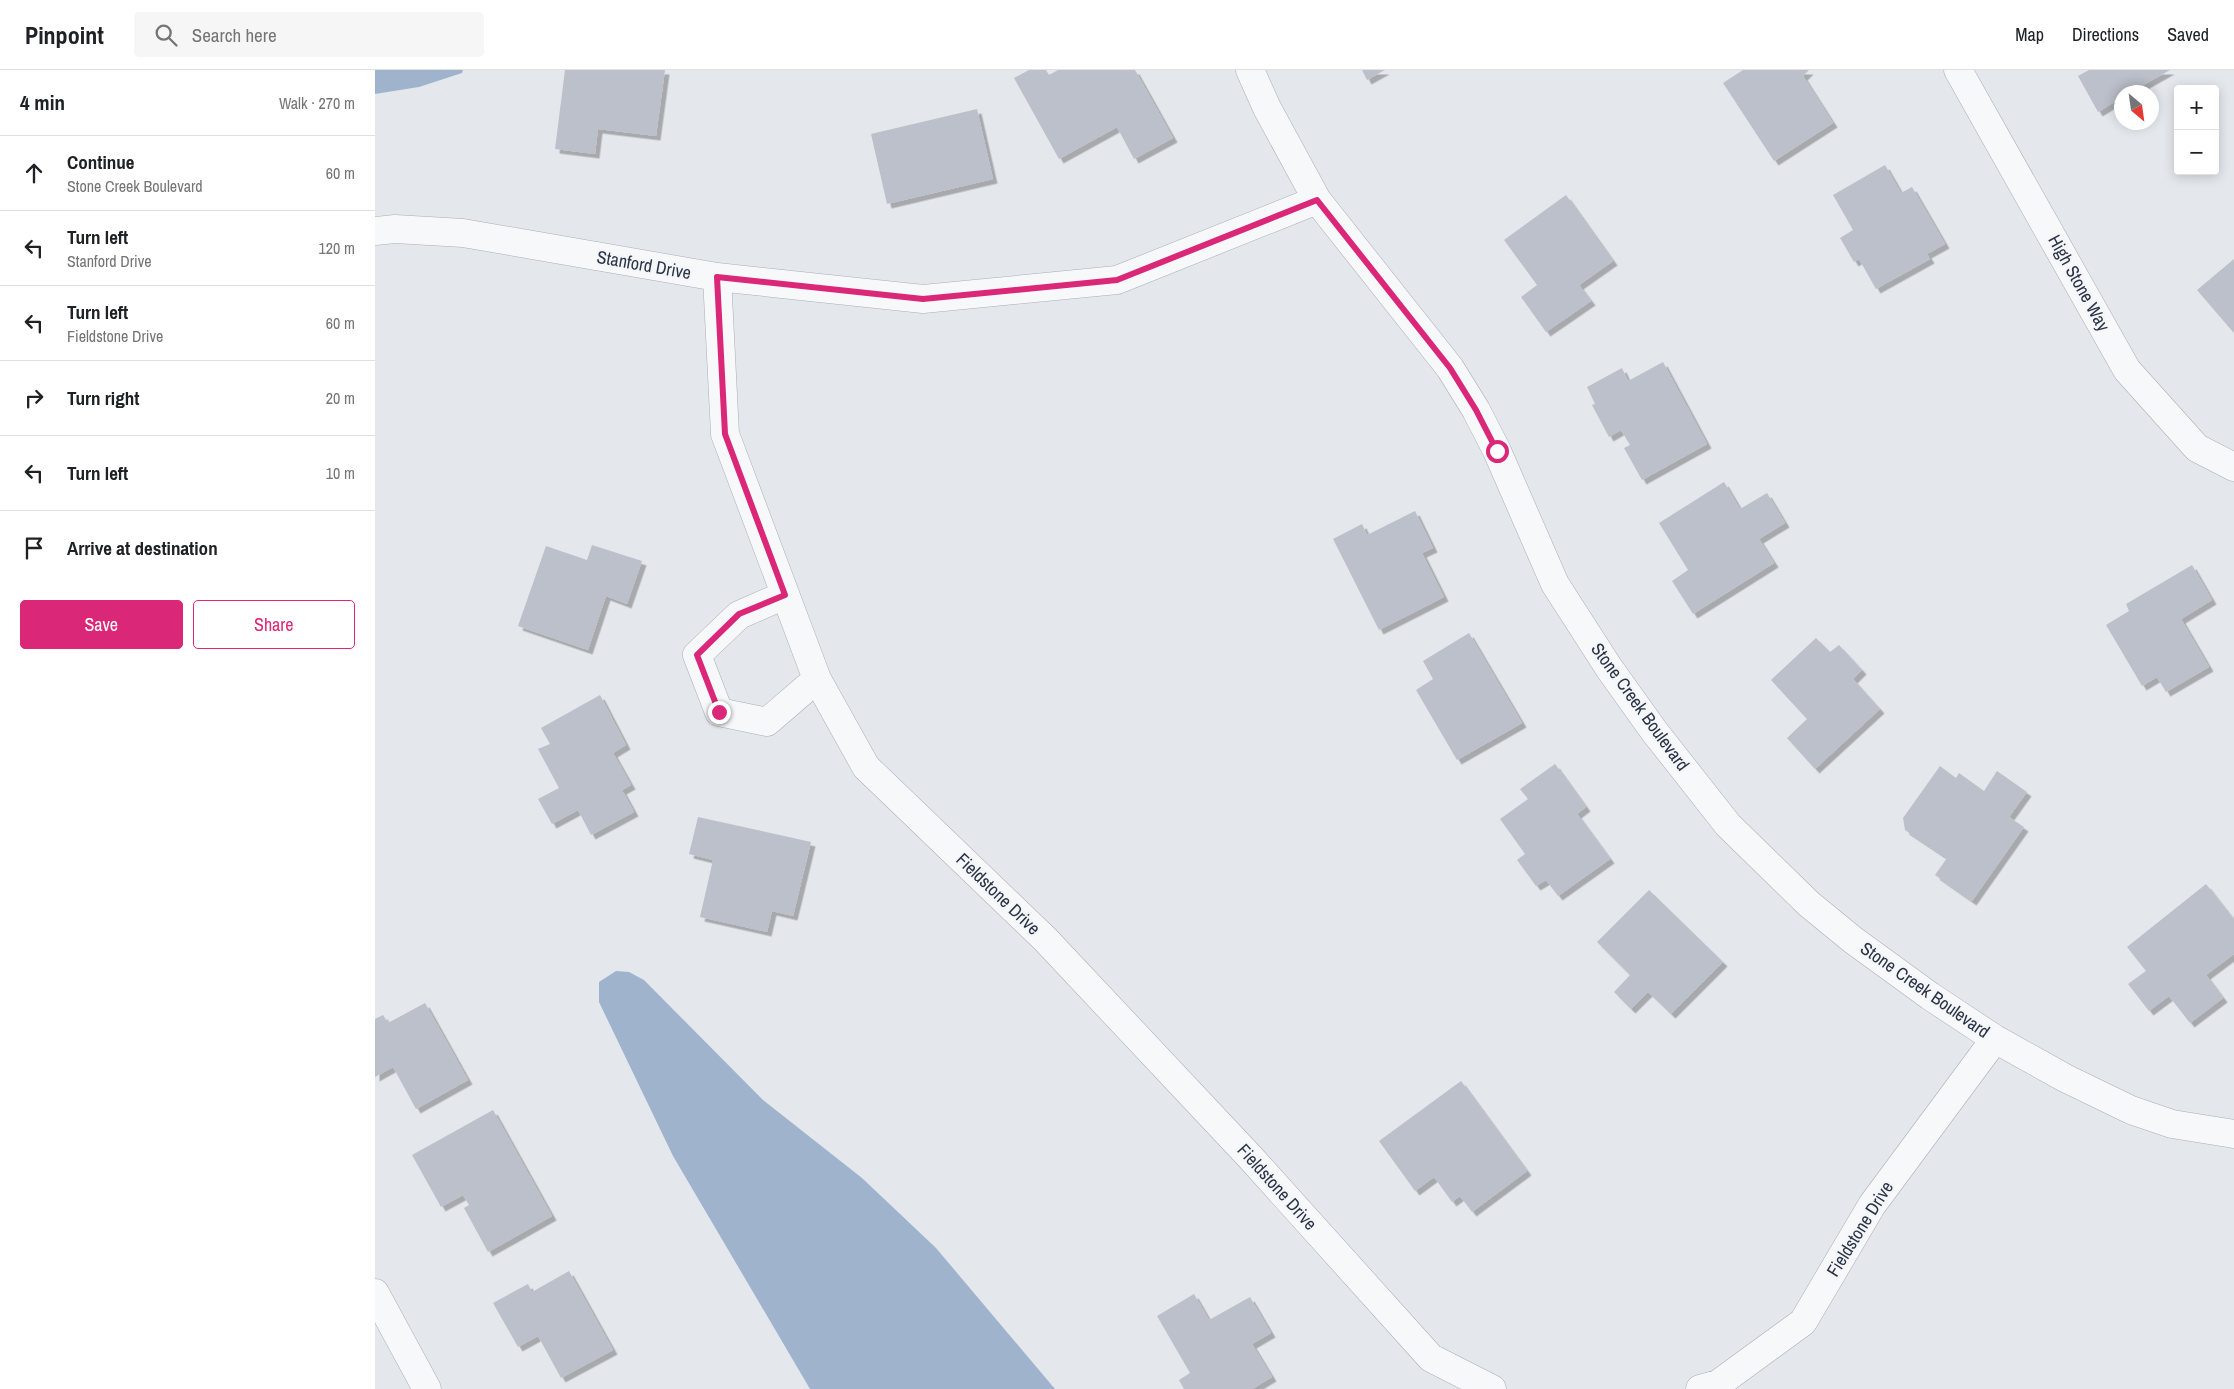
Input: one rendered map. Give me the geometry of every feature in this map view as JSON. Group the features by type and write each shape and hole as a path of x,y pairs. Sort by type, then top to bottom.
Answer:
{"street":[{"name":"Stone Creek Boulevard","path":"1250,70 1267,108 1317,200 1450,368 1476,410 1493,443 1555,584 1609,668 1654,731 1728,825 1809,904 1853,940 1930,996 1995,1039 2065,1078 2131,1110 2172,1124 2234,1134"},
{"name":"High Stone Way","path":"1958,70 2127,370 2197,448 2234,466"},
{"name":"Stanford Drive","path":"375,231 395,229 463,233 717,277 923,299 1117,280 1317,200"},
{"name":"Fieldstone Drive","path":"717,277 725,434 817,679 866,767 1045,939 1250,1157 1431,1358 1492,1389"},
{"path":"785,595 739,614 697,655 719,712 767,722 817,679"},
{"name":"Fieldstone Drive","path":"1700,1389 1718,1384 1803,1322 1872,1205 1995,1039"},
{"path":"375,1293 427,1389"}],"water":[{"path":"375,70 463,70 462,73 419,87 375,94"},
{"path":"616,971 629,972 644,980 763,1100 862,1178 936,1248 1055,1389 810,1389 673,1156 599,1002 599,982"}],"building":[{"path":"565,70 665,70 656,136 598,129 595,154 555,149"},
{"path":"1029,70 1046,70 1049,75 1058,70 1135,70 1173,138 1134,159 1117,127 1059,159 1014,78"},
{"path":"1362,70 1385,70 1367,80"},
{"path":"1743,70 1809,70 1803,76 1833,123 1774,161 1723,83"},
{"path":"2089,70 2170,70 2143,85 2114,85 2114,102 2098,112 2078,76"},
{"path":"977,109 993,179 887,204 871,134"},
{"path":"1885,165 1901,193 1912,187 1945,244 1927,254 1930,259 1876,289 1859,259 1854,262 1840,238 1853,230 1833,195"},
{"path":"1566,195 1613,261 1579,285 1591,301 1546,332 1521,297 1537,285 1504,240"},
{"path":"2234,259 2234,333 2197,290"},
{"path":"1663,362 1707,444 1642,480 1624,448 1630,445 1621,430 1609,437 1592,405 1595,404 1587,387 1622,368 1628,381"},
{"path":"1724,482 1740,509 1767,493 1785,523 1759,539 1774,563 1693,614 1672,581 1688,570 1659,523"},
{"path":"1415,511 1433,548 1422,553 1444,597 1379,630 1333,539 1362,524 1367,535"},
{"path":"592,545 642,561 627,604 606,596 588,650 518,626 546,546 587,560"},
{"path":"2192,565 2212,600 2181,619 2209,667 2166,692 2157,677 2142,686 2106,625 2129,611 2126,604"},
{"path":"1469,633 1522,723 1457,760 1416,690 1433,679 1423,661"},
{"path":"1816,638 1830,652 1839,645 1862,670 1853,679 1880,709 1815,769 1787,738 1807,719 1771,680"},
{"path":"600,695 626,745 613,753 631,785 622,790 634,812 591,835 578,810 552,824 538,799 559,788 538,749 550,744 541,728"},
{"path":"1555,764 1586,807 1577,814 1610,859 1558,896 1546,880 1536,886 1517,860 1525,854 1500,819 1528,799 1520,789"},
{"path":"1940,766 1956,778 1959,773 1984,791 1997,771 2027,792 2009,817 2024,827 1972,901 1935,875 1947,858 1905,830 1903,818"},
{"path":"698,817 811,842 793,916 772,911 767,932 700,917 713,860 689,854"},
{"path":"2206,884 2234,920 2234,954 2206,975 2223,998 2190,1023 2169,996 2149,1011 2128,984 2146,971 2127,947"},
{"path":"1649,890 1723,962 1671,1014 1648,992 1631,1009 1614,992 1630,975 1597,942"},
{"path":"425,1003 468,1080 416,1109 393,1067 375,1077 375,1019 383,1015 388,1023"},
{"path":"1461,1081 1527,1171 1472,1212 1460,1196 1452,1202 1434,1177 1415,1191 1379,1141"},
{"path":"493,1110 552,1216 488,1252 464,1208 469,1205 463,1195 441,1207 412,1155"},
{"path":"569,1271 613,1350 561,1378 538,1336 518,1347 493,1303 528,1284 532,1292"},
{"path":"1194,1294 1209,1320 1250,1297 1271,1333 1252,1344 1272,1377 1252,1389 1184,1389 1179,1380 1190,1373 1157,1316"}],"route":[{"path":"719,712 697,655 739,614 785,595 725,434 717,277 923,299 1117,280 1317,200 1450,368 1476,410 1497,451"}]}
